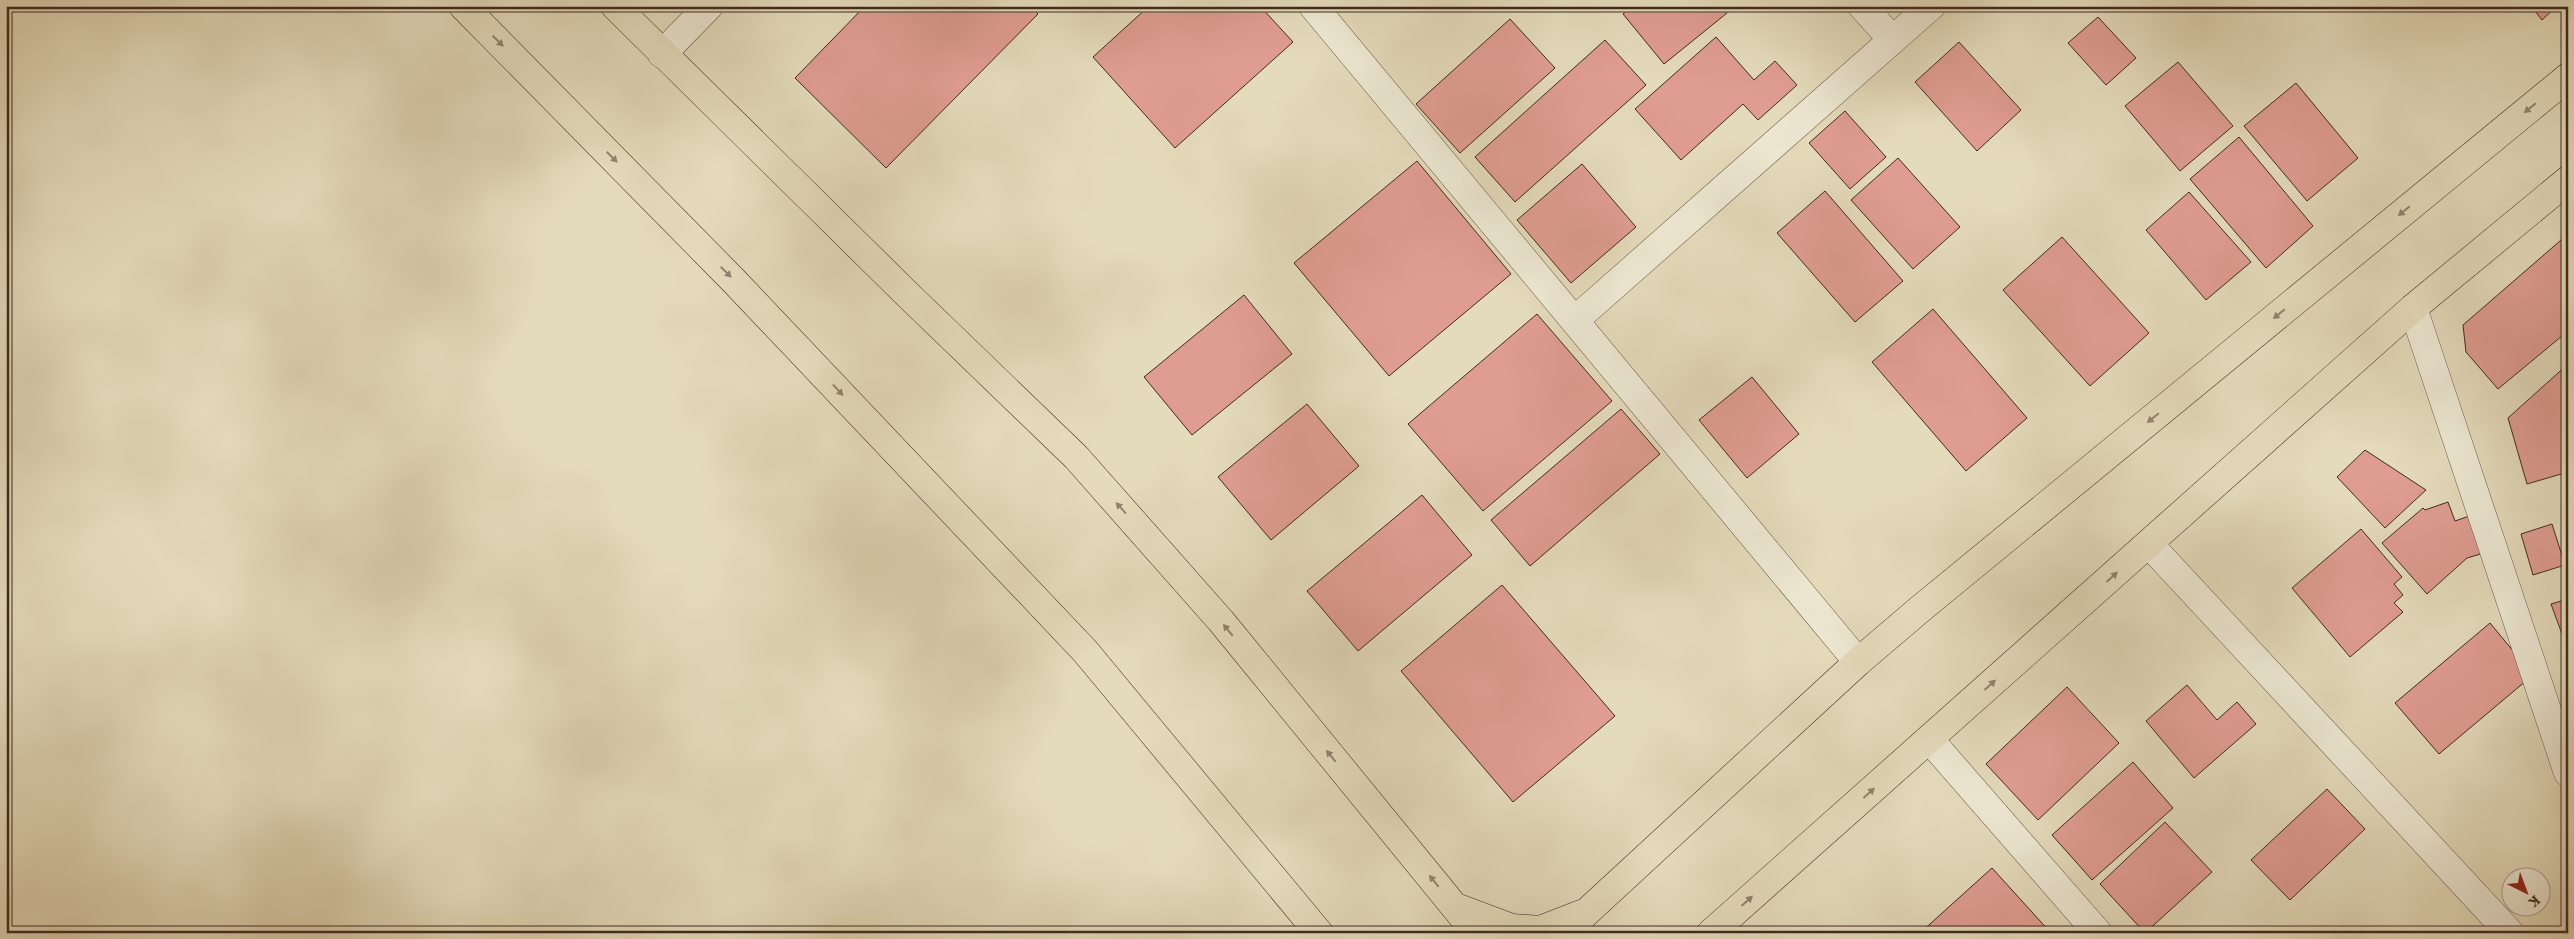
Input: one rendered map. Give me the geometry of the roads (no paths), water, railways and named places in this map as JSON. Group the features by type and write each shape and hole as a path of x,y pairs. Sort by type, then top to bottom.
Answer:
{"main road":[{"path":"464,6 734,281 1085,651 1319,933"},
{"path":"615,6 1076,457 1221,621 1476,933"},
{"path":"1564,933 1858,662 2568,77"},
{"path":"1711,933 2412,308 2568,180"},
{"path":"1455,907 1512,928 1540,930 1587,912"}],"street":[{"path":"662,54 709,6"},
{"path":"1313,6 1858,662"},
{"path":"1862,6 1892,38"},
{"path":"1575,320 1892,38 1931,6"},
{"path":"2412,308 2568,771"},
{"path":"2149,544 2510,933"},
{"path":"1929,739 2098,933"}]}
